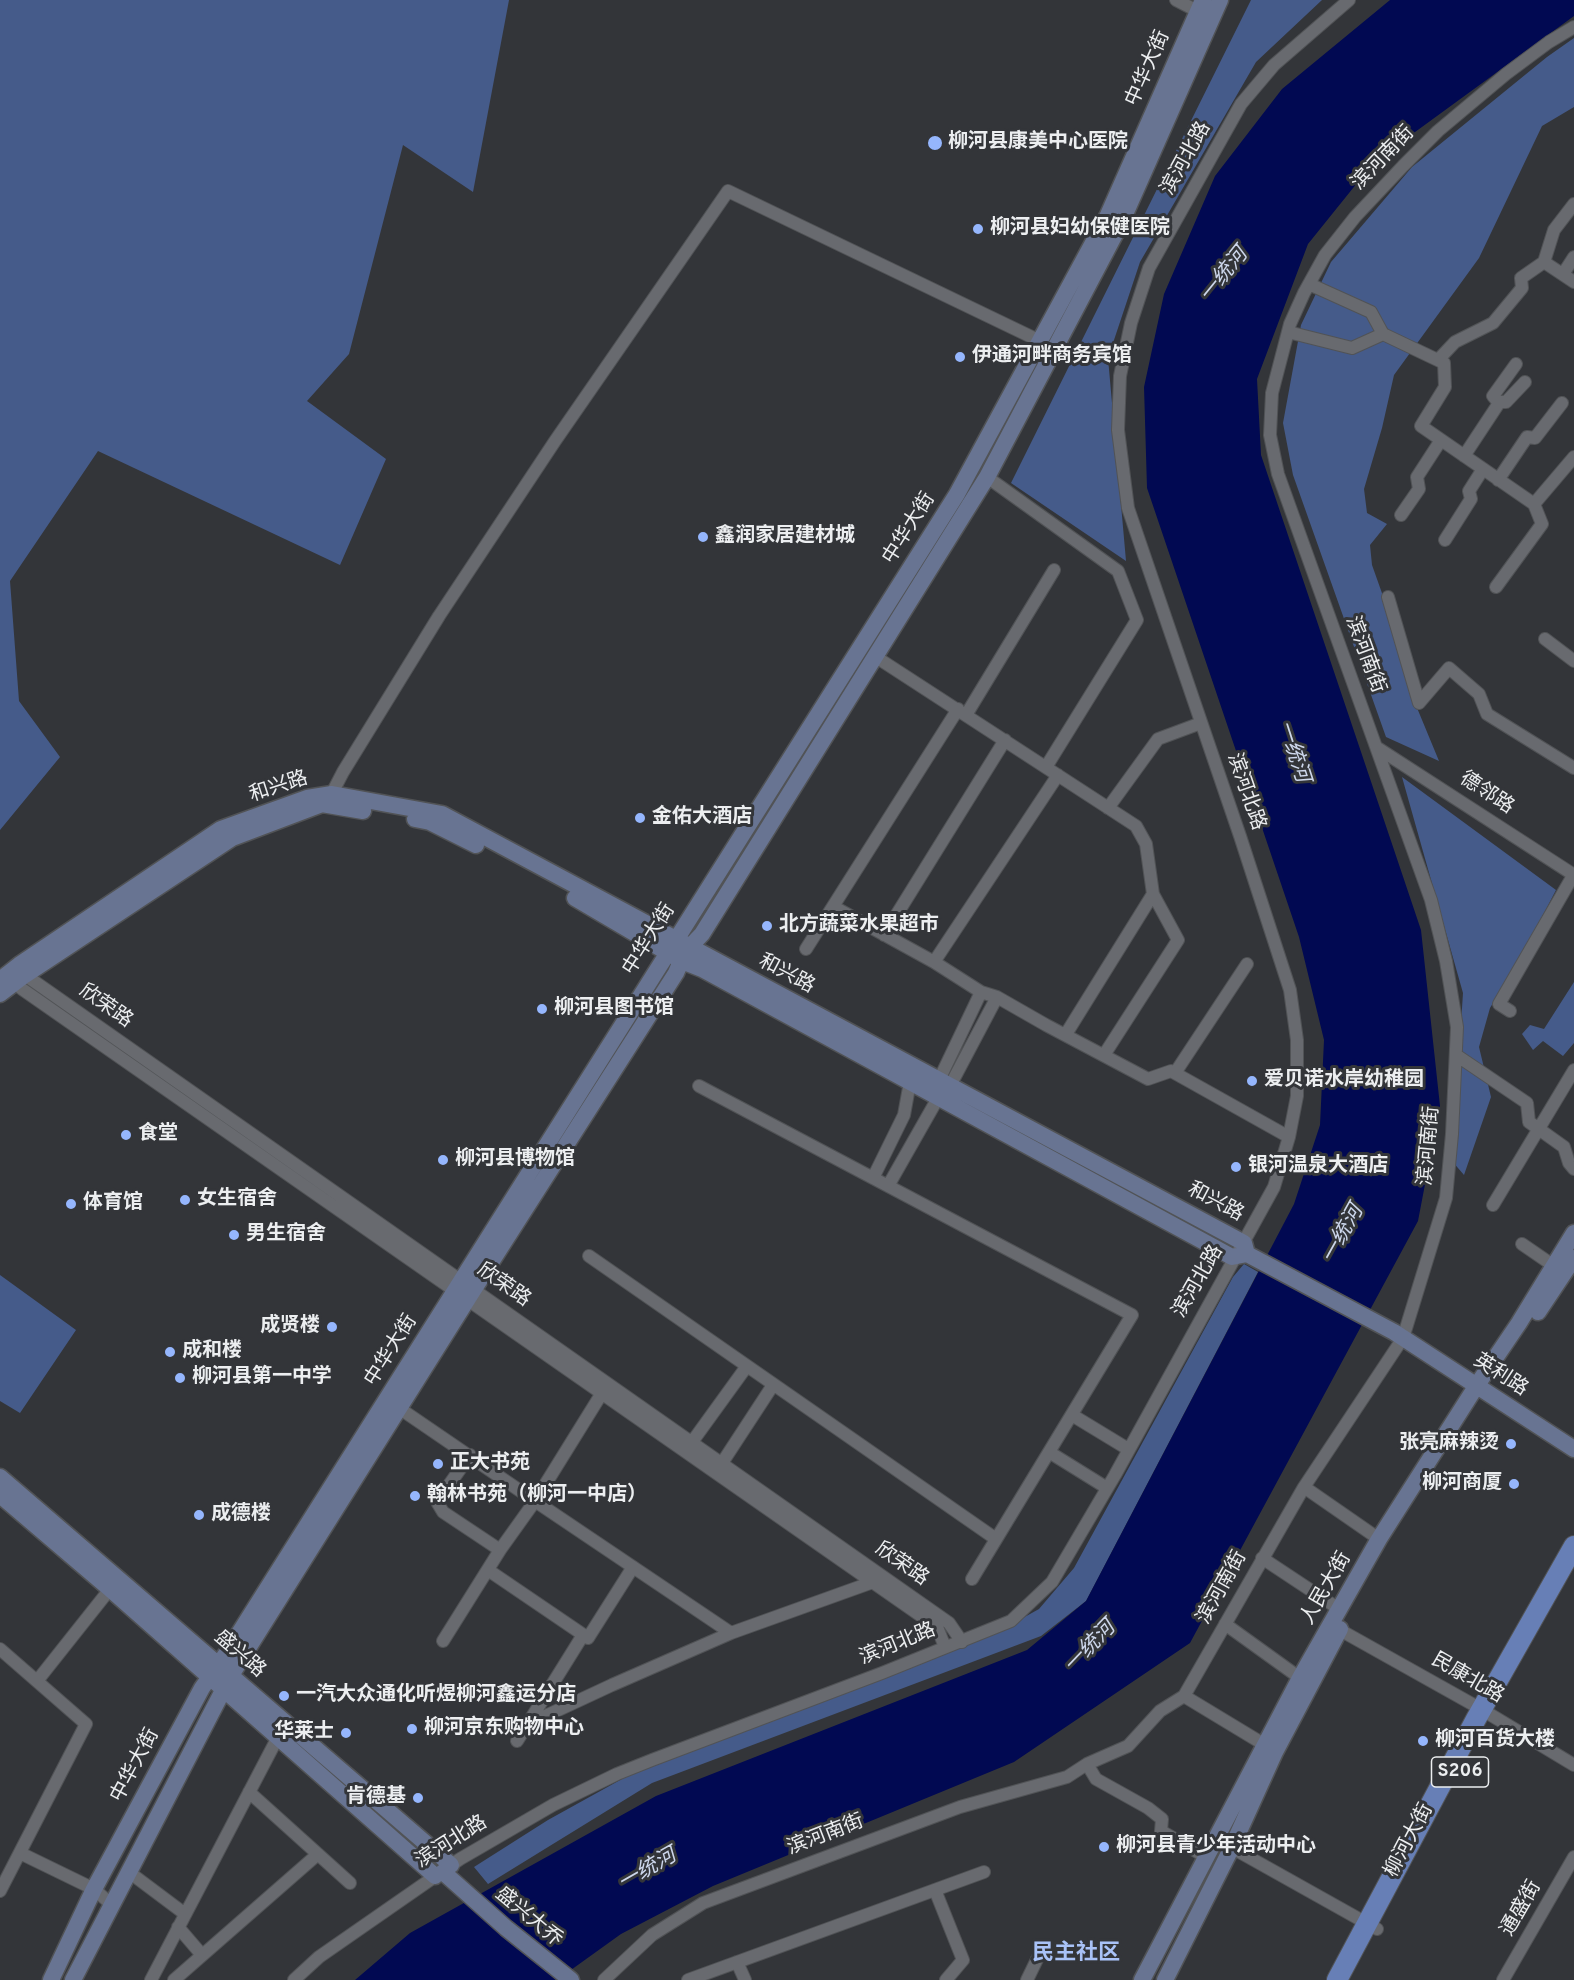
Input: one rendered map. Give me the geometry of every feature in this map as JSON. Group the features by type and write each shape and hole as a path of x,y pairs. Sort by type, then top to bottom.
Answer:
{"main road":[{"name":"柳河大街","path":"1337,1980 1372,1926 1574,1546"},
{"name":"柳河大街","path":"1486,1712 1574,1567"},
{"name":"柳河大街","path":"1351,1980 1372,1926"}],"street":[{"path":"1176,0 1204,10"},
{"name":"中华大街","path":"73,1980 129,1872 221,1677 679,949 957,494 1108,215 1204,10 1220,0"},
{"name":"滨河北路","path":"294,1980 319,1957 443,1871 554,1805 617,1774 962,1642 1011,1621 1052,1582 1242,1251 1274,1187 1289,1137 1297,1096 1297,1040 1290,990 1128,508 1118,430 1120,376 1131,323 1149,268 1240,104 1274,65 1350,0"},
{"name":"中华大街","path":"679,949 702,933 987,477 1122,221 1204,10"},
{"name":"滨河南街","path":"604,1980 652,1935 703,1903 960,1806 1067,1777 1087,1764 1128,1746 1160,1711 1184,1695 1304,1487 1399,1335 1446,1198 1452,1134 1457,1027 1446,961 1431,900 1278,474 1270,435 1272,393 1288,332 1309,284 1331,248 1355,217 1438,132 1506,74 1549,42 1574,27"},
{"path":"329,799 343,772 439,616 555,441 728,191 1040,341"},
{"path":"1438,360 1455,342 1493,323 1522,288 1521,278 1544,262 1554,230 1574,204"},
{"path":"1563,274 1574,257"},
{"path":"1544,262 1574,282"},
{"path":"1309,284 1371,312 1383,334 1444,363 1445,387 1421,426 1534,504 1542,524 1496,587"},
{"path":"1288,332 1352,348 1383,334"},
{"path":"1498,402 1493,396 1516,364"},
{"path":"1498,402 1506,402 1525,382"},
{"path":"1464,456 1498,402"},
{"path":"1498,480 1527,437 1536,438 1562,403"},
{"path":"1401,515 1419,489 1417,477 1441,440"},
{"path":"1534,504 1574,457"},
{"path":"1445,540 1471,499 1469,491 1483,469"},
{"path":"987,477 1118,571 1137,620 1046,767"},
{"path":"806,949 1054,570"},
{"path":"1388,597 1419,703 1449,668 1479,694 1487,714 1574,768"},
{"path":"1545,639 1574,661"},
{"path":"876,657 1136,826 1146,844 1153,894 1178,940 1104,1055"},
{"path":"1108,808 1158,739 1201,723"},
{"path":"884,935 1005,740"},
{"name":"德邻路","path":"1376,747 1574,875"},
{"path":"934,962 1058,775"},
{"name":"和兴路","path":"0,994 13,975 232,838 322,804 329,799 442,814 679,949 942,1088 1232,1257 1242,1251 1399,1335"},
{"path":"1510,1011 1499,1004 1574,875"},
{"path":"1066,1034 1153,894"},
{"path":"834,908 934,962 981,992 997,997 1148,1079 1171,1071 1289,1137"},
{"name":"和兴路","path":"679,949 712,975 910,1082 942,1088"},
{"path":"1175,1073 1247,964"},
{"name":"欣荣路","path":"13,975 464,1290 692,1442 950,1623 962,1642"},
{"path":"942,1088 981,992"},
{"path":"888,1186 942,1088 997,997"},
{"path":"1459,1057 1527,1103 1529,1122 1564,1147 1572,1162"},
{"path":"1493,1205 1574,1070"},
{"path":"873,1178 904,1115 910,1082"},
{"path":"699,1086 1132,1316 972,1579"},
{"name":"人民大街","path":"1171,1978 1275,1752 1340,1629 1574,1233"},
{"path":"1522,1244 1554,1266"},
{"path":"589,1256 996,1539"},
{"name":"人民大街","path":"1142,1980 1300,1678 1379,1539 1481,1388 1574,1258"},
{"name":"中华大街","path":"51,1980 94,1889 202,1688 221,1677 399,1408 464,1290"},
{"name":"欣荣路","path":"464,1290 602,1393 937,1626 945,1647"},
{"name":"英利路","path":"1399,1335 1574,1449"},
{"path":"692,1442 747,1366"},
{"path":"722,1463 773,1384"},
{"path":"443,1641 500,1550 535,1501 602,1393"},
{"path":"399,1408 731,1633"},
{"path":"1071,1415 1128,1449"},
{"path":"1049,1452 1107,1488"},
{"path":"470,1455 437,1502 443,1512 500,1550"},
{"name":"盛兴路","path":"0,1477 221,1677 443,1871"},
{"path":"1304,1487 1379,1539"},
{"name":"盛兴路","path":"0,1495 110,1589 221,1677 278,1737 443,1871"},
{"path":"1262,1558 1339,1610"},
{"path":"488,1570 588,1638 633,1567"},
{"path":"524,1726 731,1633 873,1582"},
{"path":"37,1681 110,1589"},
{"path":"1225,1624 1300,1678"},
{"name":"民康北路","path":"1340,1629 1574,1765"},
{"path":"517,1741 524,1726 583,1635"},
{"path":"0,1649 86,1724 0,1891"},
{"path":"1184,1695 1265,1745"},
{"path":"151,1980 278,1737"},
{"path":"1087,1764 1096,1779 1148,1808 1161,1819 1161,1831 1206,1857"},
{"path":"249,1792 350,1882"},
{"path":"1215,1839 1372,1926"},
{"path":"20,1853 94,1889 112,1905"},
{"path":"174,1980 318,1854"},
{"name":"通盛街","path":"1503,1980 1574,1857"},
{"name":"盛兴大乔","path":"443,1871 460,1888 571,1980"},
{"path":"129,1872 185,1914"},
{"path":"688,1980 984,1872"},
{"path":"935,1890 963,1960 946,1980"},
{"path":"178,1927 202,1955"},
{"path":"1027,1980 1043,1947"},
{"path":"737,1962 745,1980"}],"shaded area":[{"path":"0,0 509,0 473,192 403,145 349,354 307,401 386,459 340,565 98,451 10,581 19,701 60,757 0,830"},
{"path":"1251,0 1322,0 1256,62 1140,262 1108,358 1126,561 1011,483"},
{"path":"1574,38 1574,107 1542,126 1479,258 1394,375 1382,428 1364,489 1367,513 1387,524 1370,545 1372,565 1400,644 1415,703 1439,761 1386,737 1293,475 1283,423 1301,325 1331,262 1412,167 1547,57"},
{"path":"1402,777 1556,890 1529,942 1490,1008 1479,1047 1491,1097 1464,1175 1452,1161 1463,993"},
{"path":"1574,982 1574,1043 1563,1056 1543,1041 1533,1050 1522,1034 1530,1025 1544,1029"},
{"path":"1244,1264 1258,1272 1086,1601 1041,1636 652,1783 488,1884 474,1867 548,1820 631,1774 1003,1629 1039,1609 1074,1568 1233,1277"},
{"path":"0,1275 76,1330 20,1413 0,1401"}],"water":[{"name":"一统河","path":"1390,0 1574,0 1574,16 1374,162 1308,244 1257,379 1261,455 1421,930 1440,1106 1418,1221 1190,1643 1014,1762 713,1886 621,1934 557,1980 355,1980 410,1933 656,1796 1027,1650 1086,1601 1294,1204 1320,1125 1324,1040 1299,937 1147,488 1144,387 1164,294 1215,176 1282,89"}],"place":[{"name":"柳河县康美中心医院","path":"935,143"},
{"name":"柳河县妇幼保健医院","path":"978,229"},
{"name":"伊通河畔商务宾馆","path":"960,357"},
{"name":"鑫润家居建材城","path":"703,537"},
{"name":"金佑大酒店","path":"640,818"},
{"name":"北方蔬菜水果超市","path":"767,926"},
{"name":"柳河县图书馆","path":"542,1009"},
{"name":"爱贝诺水岸幼稚园","path":"1252,1081"},
{"name":"食堂","path":"126,1135"},
{"name":"柳河县博物馆","path":"443,1160"},
{"name":"银河温泉大酒店","path":"1236,1167"},
{"name":"女生宿舍","path":"185,1200"},
{"name":"体育馆","path":"71,1204"},
{"name":"男生宿舍","path":"234,1235"},
{"name":"成贤楼","path":"332,1327"},
{"name":"成和楼","path":"170,1352"},
{"name":"柳河县第一中学","path":"180,1378"},
{"name":"张亮麻辣烫","path":"1511,1444"},
{"name":"正大书苑","path":"438,1464"},
{"name":"柳河商厦","path":"1514,1484"},
{"name":"翰林书苑（柳河一中店）","path":"415,1496"},
{"name":"成德楼","path":"199,1515"},
{"name":"一汽大众通化听煜柳河鑫运分店","path":"284,1696"},
{"name":"柳河京东购物中心","path":"412,1729"},
{"name":"华莱士","path":"346,1733"},
{"name":"柳河百货大楼","path":"1423,1741"},
{"name":"肯德基","path":"418,1798"},
{"name":"柳河县青少年活动中心","path":"1104,1847"}],"district":[{"name":"民主社区","path":"1076,1955"}]}
